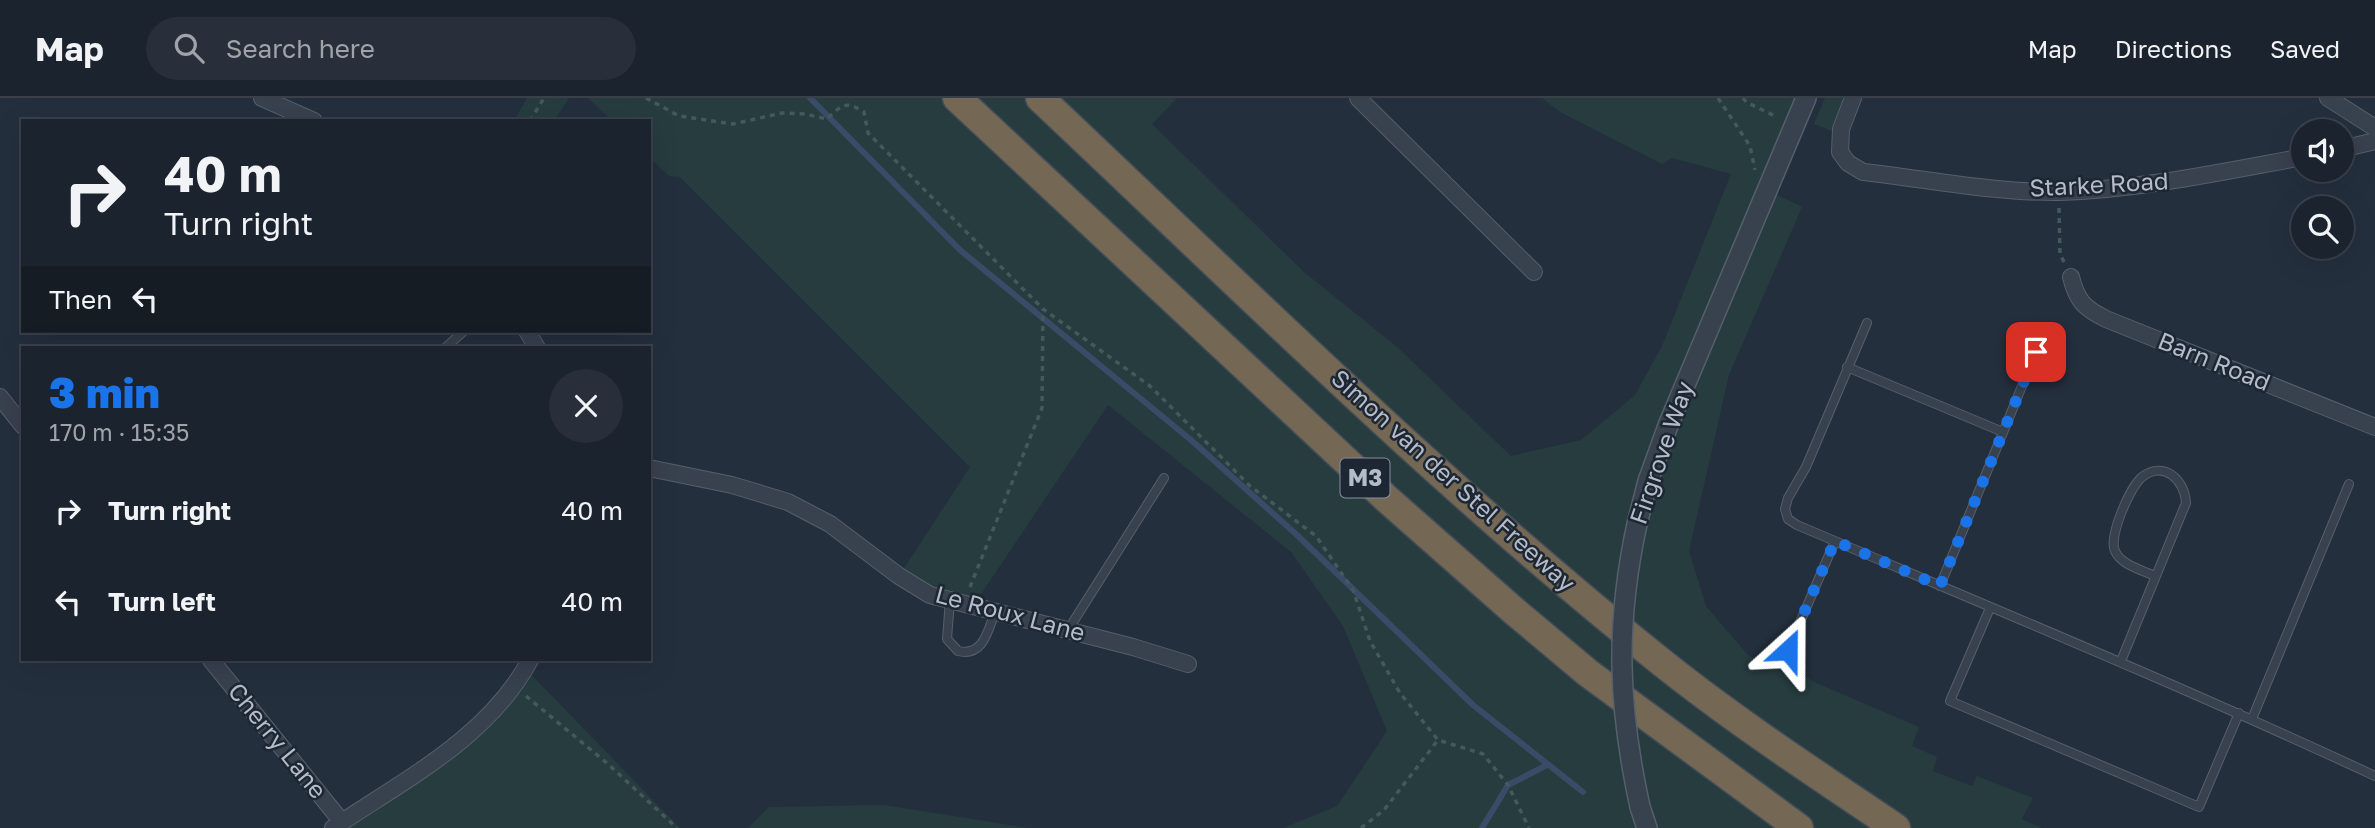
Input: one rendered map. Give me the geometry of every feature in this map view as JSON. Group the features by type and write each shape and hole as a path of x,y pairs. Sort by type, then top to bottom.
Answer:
{"highway":[{"name":"M3","path":"957,98 1388,500 1514,611 1619,696 1798,828"},
{"name":"Simon van der Stel Freeway","path":"1040,98 1428,464 1565,583 1662,663 1790,757 1896,828"}],"street":[{"path":"262,98 309,119"},
{"path":"1358,98 1534,272"},
{"name":"Firgrove Way","path":"1647,828 1629,756 1621,685 1622,615 1637,524 1648,481 1669,423 1806,98"},
{"name":"Starke Road","path":"1853,98 1841,130 1840,152 1848,163 1863,172 2005,189 2058,192 2155,184 2291,158"},
{"path":"2328,98 2375,128"},
{"path":"2354,146 2375,141"},
{"name":"Barn Road","path":"2071,277 2075,294 2087,309 2106,319 2375,427"},
{"path":"0,397 21,423"},
{"name":"Le Roux Lane","path":"651,468 732,485 788,502 830,524 898,576 930,596 1133,647 1188,664"},
{"name":"Cherry Lane","path":"212,661 337,825"},
{"path":"337,825 442,756 480,725 503,700 529,661"}],"lane":[{"path":"1867,323 1806,467 1788,498 1785,509 1788,519 1990,608 2121,661 2375,776"},
{"path":"447,346 462,333"},
{"path":"1940,586 2036,352"},
{"path":"1847,368 2003,432"},
{"path":"2121,661 2186,503 2181,483 2164,472 2152,472 2142,477 2134,488 2115,530 2113,541 2114,550 2120,559 2155,576"},
{"path":"1068,630 1164,478"},
{"path":"2252,719 2349,484"},
{"path":"1788,650 1835,541"},
{"path":"957,602 947,639 951,647 963,653 976,650 982,644 995,612"},
{"path":"1990,608 1950,701 2199,807 2239,713"}],"path":[{"path":"531,119 544,98"},
{"path":"646,98 679,116 733,124 782,113 827,119 842,105 852,104 864,112 868,133 1042,309 1150,386 1250,486 1316,536 1353,590 1370,641 1400,693 1438,740 1483,754 1508,785 1529,828"},
{"path":"1718,98 1750,146 1751,162 1756,172"},
{"path":"1743,98 1746,102 1779,117"},
{"path":"2058,192 2060,254 2071,277"},
{"path":"957,602 1042,408 1042,309"},
{"path":"503,700 525,695 608,764 677,828"},
{"path":"1361,828 1384,810 1438,740"}],"green space":[{"path":"527,98 569,98 555,119 515,119"},
{"path":"588,98 1177,98 1152,124 1304,272 1396,346 1511,456 1581,440 1635,395 1662,346 1731,174 1672,158 1662,164 1560,112 1542,98 1806,98 1767,190 1802,207 1729,375 1689,551 1706,606 1748,655 1791,672 1793,667 1814,682 1919,727 1912,746 1937,757 1933,771 1972,786 1977,776 2033,798 2022,819 2042,828 1283,828 1337,806 1387,731 1343,626 1291,552 1108,405 973,606 899,576 970,467 680,177 669,176 651,159 651,119 610,119"},
{"path":"1825,98 1846,98 1832,131 1814,124"},
{"path":"525,668 680,828 333,828 442,756"},
{"path":"884,805 1029,828 748,828 769,807"}],"waterway":[{"path":"810,98 960,250 1191,440 1297,535 1473,705 1583,792"},
{"path":"1482,828 1508,785 1547,765"}],"route":[{"path":"1788,650 1835,541 1940,586 2036,352"}]}
